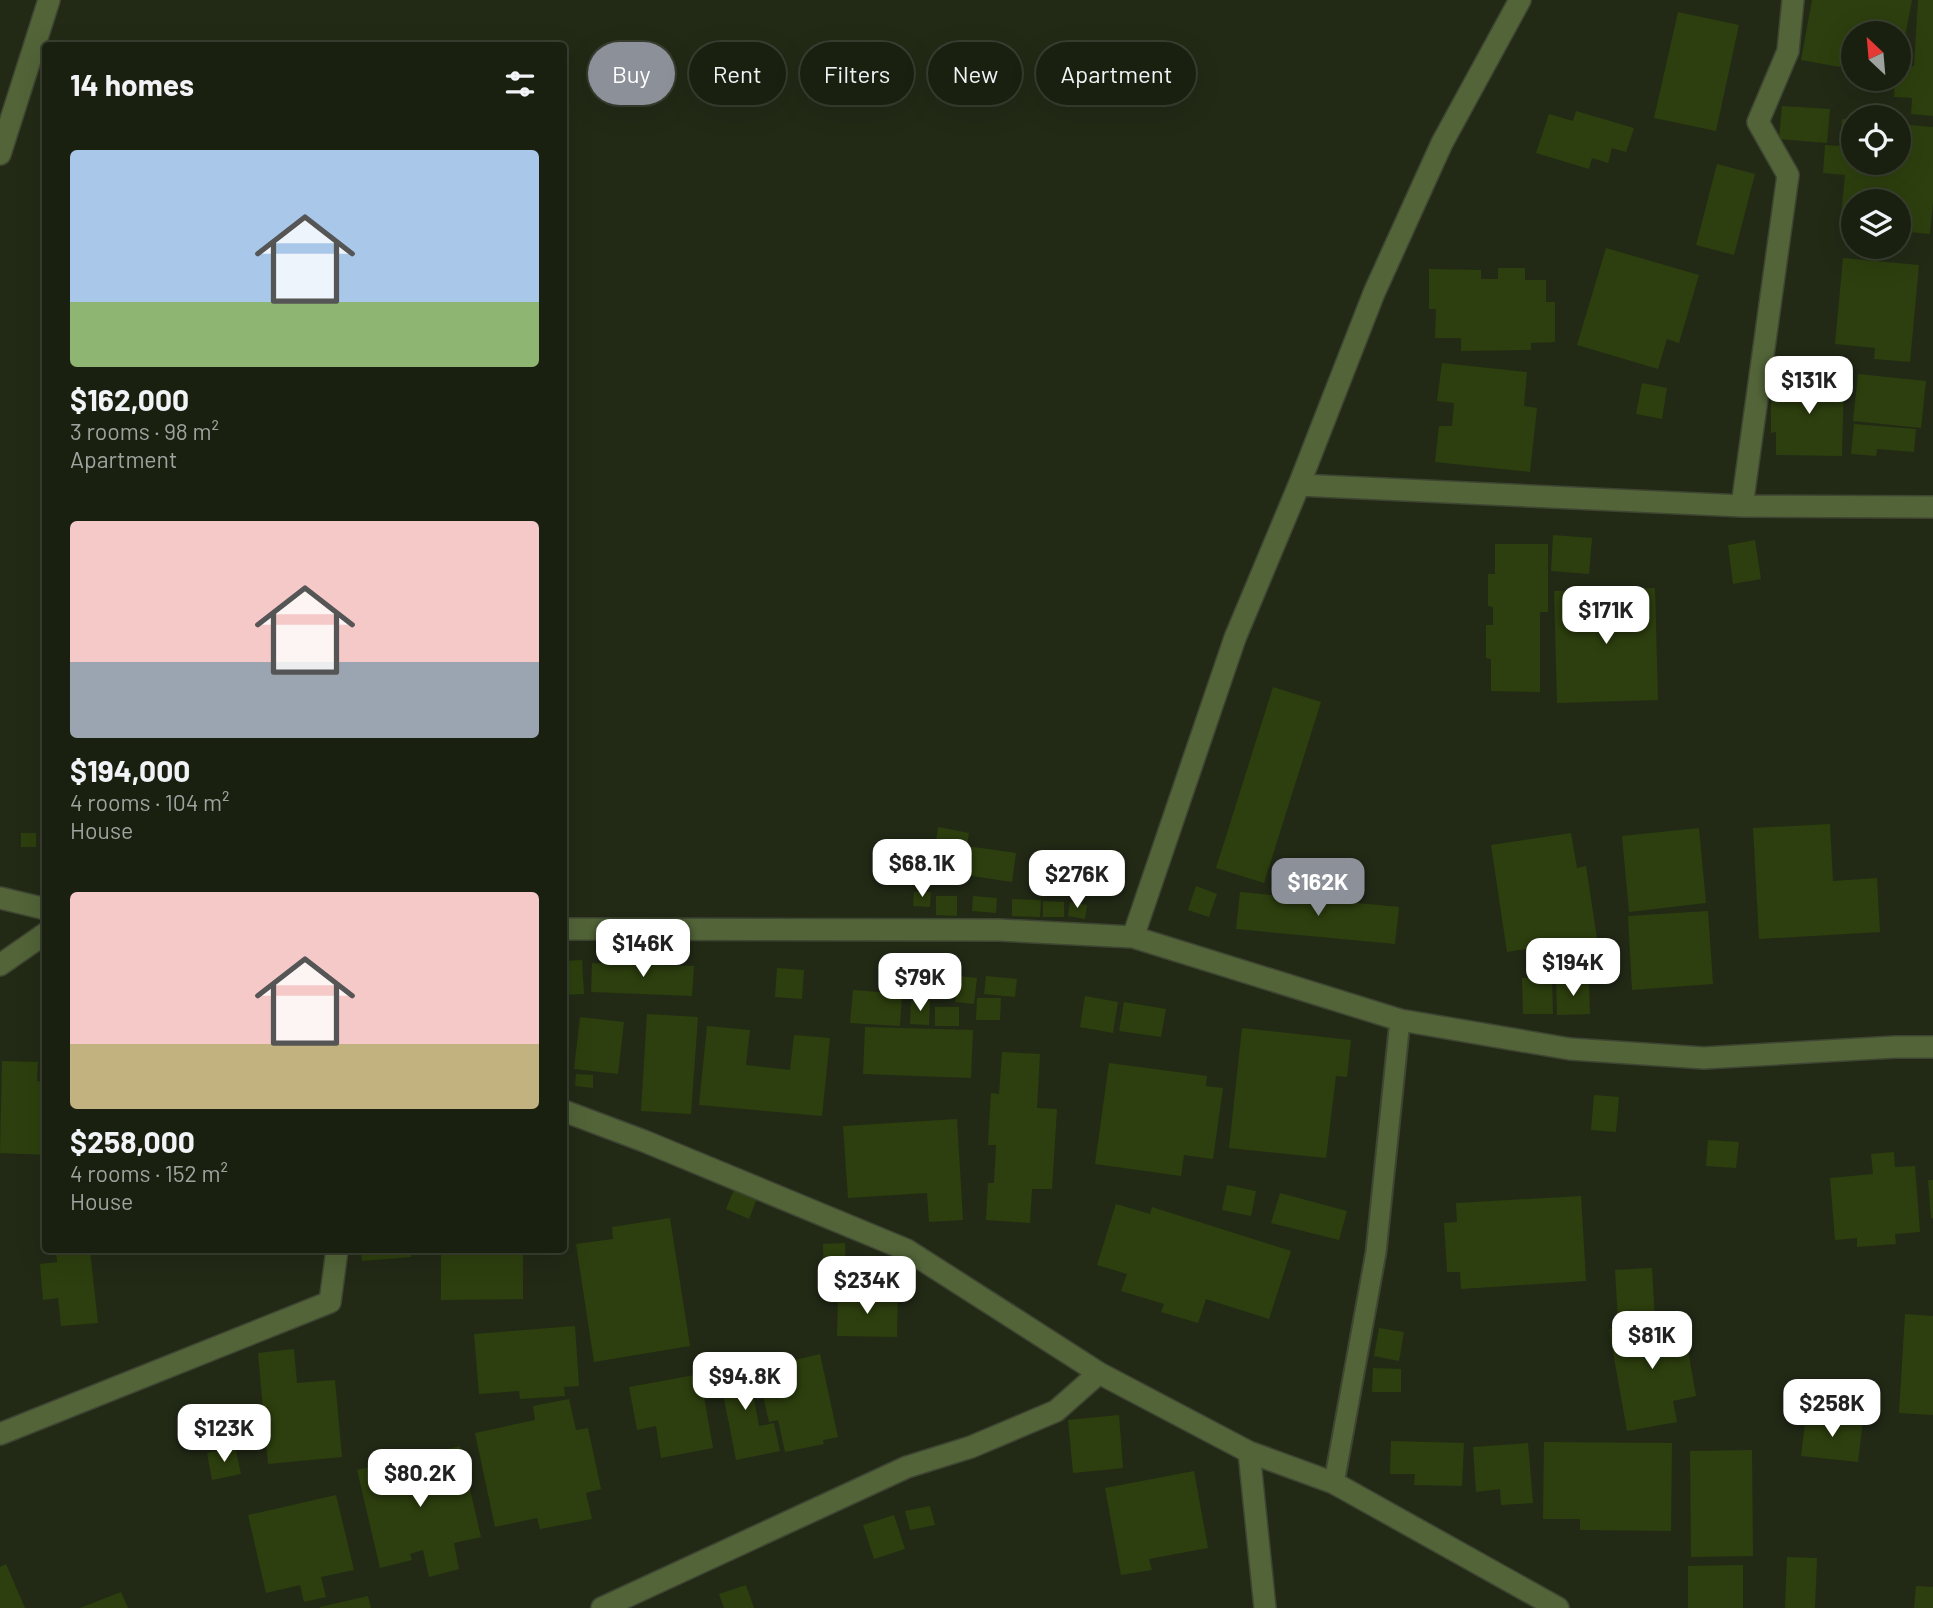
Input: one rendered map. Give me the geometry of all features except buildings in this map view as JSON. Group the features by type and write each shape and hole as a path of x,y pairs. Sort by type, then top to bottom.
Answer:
{"street":[{"path":"0,154 49,0"},
{"path":"1133,937 1235,638 1299,485 1374,293 1442,143 1520,0"},
{"path":"1742,506 1788,175 1758,122 1788,51 1794,0"},
{"path":"1299,485 1742,506 1933,507"},
{"path":"0,898 42,908"},
{"path":"567,929 999,930 1133,937 1401,1020 1570,1049 1704,1059 1933,1047"},
{"path":"0,965 42,936"},
{"path":"567,1112 644,1141 907,1250 1099,1373 1249,1452 1334,1483 1558,1608"},
{"path":"0,1434 330,1302 337,1253"},
{"path":"602,1608 907,1467 971,1447 1056,1411 1099,1373"},
{"path":"1249,1452 1265,1608"}],"lane":[{"path":"1334,1483 1376,1252 1401,1020"}]}
